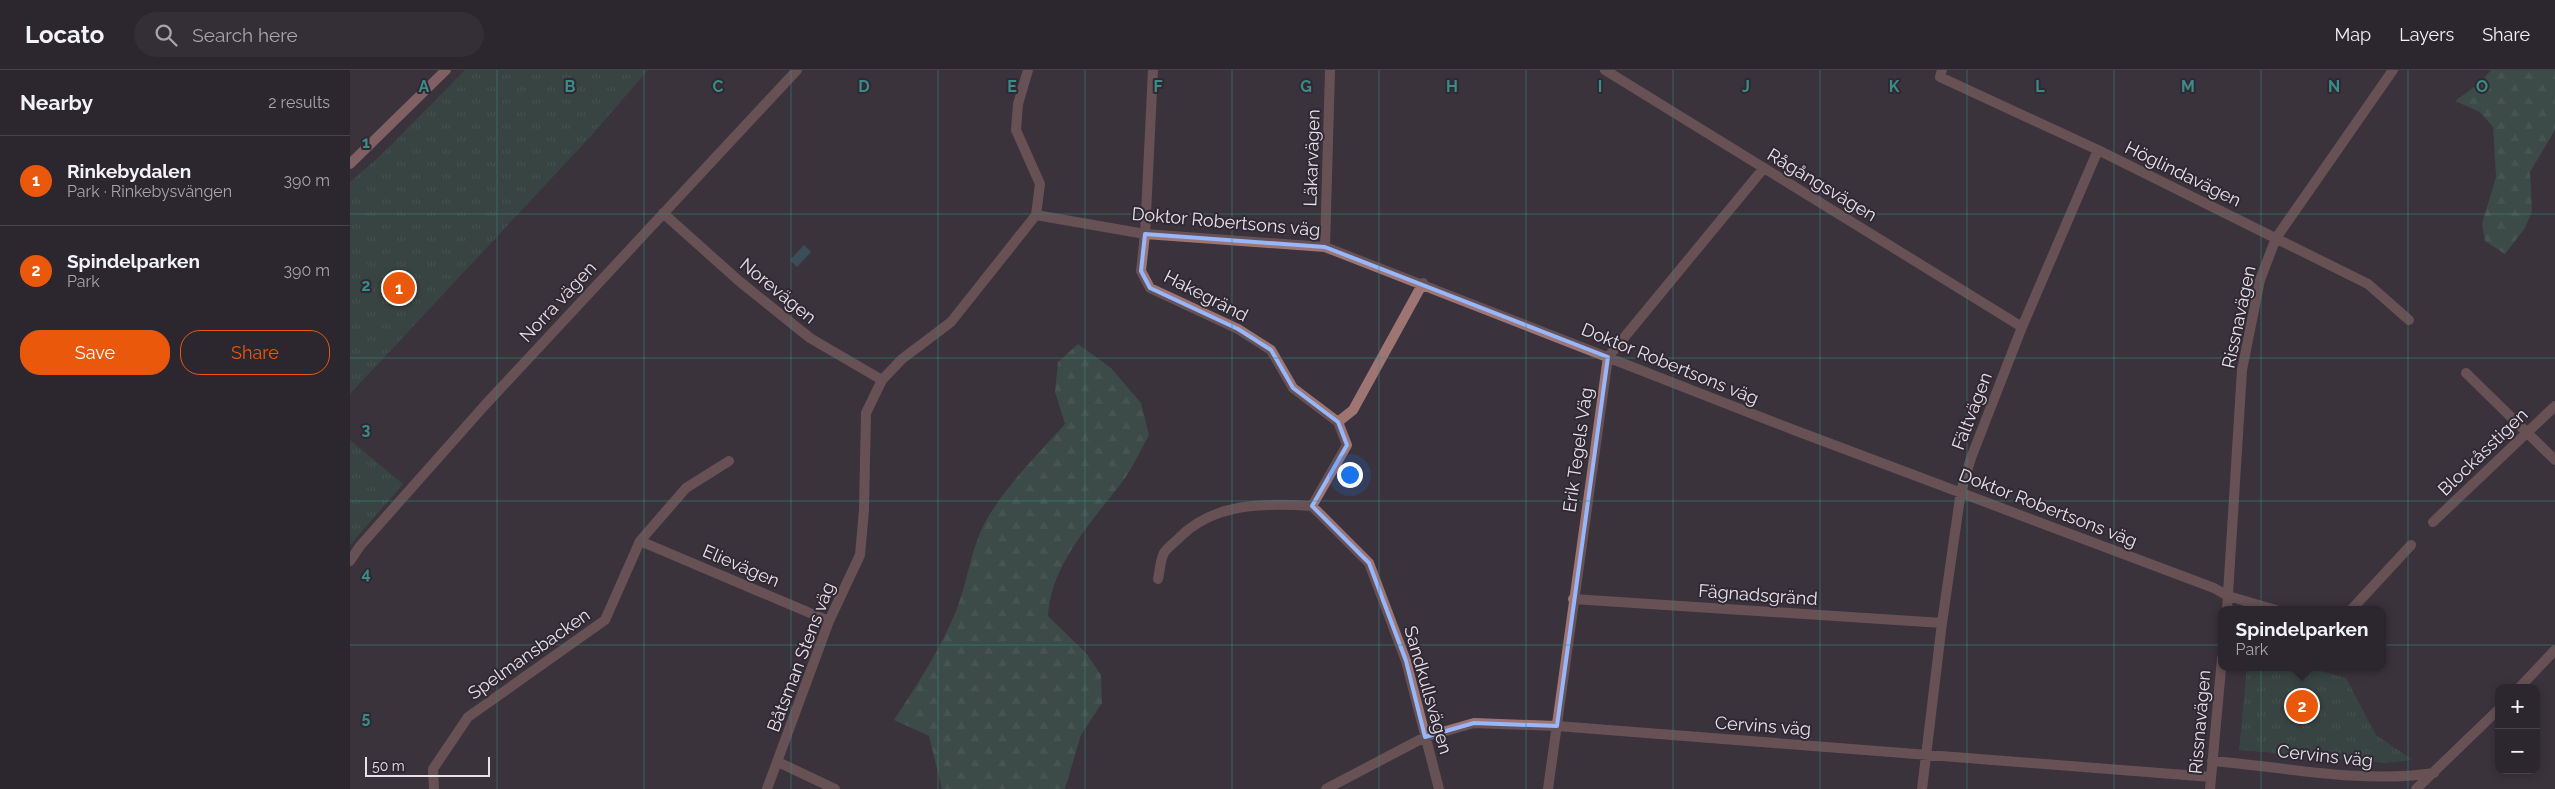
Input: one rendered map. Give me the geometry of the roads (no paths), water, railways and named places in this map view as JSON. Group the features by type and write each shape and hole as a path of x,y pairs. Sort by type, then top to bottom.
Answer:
{"street":[{"path":"350,164 446,70"},
{"name":"Norra vägen","path":"350,561 360,546 485,405 797,70"},
{"path":"1028,70 1018,104 1016,130 1040,184 1036,214"},
{"name":"Hakegränd","path":"1152,70 1145,234 1141,271 1150,288 1238,329 1271,350 1293,388 1338,422"},
{"name":"Läkarvägen","path":"1325,247 1330,70"},
{"name":"Rågångsvägen","path":"1605,70 2022,327"},
{"name":"Höglindavägen","path":"1942,70 1940,78 2098,150 2368,284 2409,320"},
{"name":"Rissnavägen","path":"2227,606 2242,370 2260,280 2276,238 2393,70"},
{"name":"Fältvägen","path":"1922,789 1942,623 1961,491 1971,458 2022,327 2098,150"},
{"path":"1608,357 1763,169"},
{"name":"Norevägen","path":"663,213 739,281 810,338 882,380"},
{"name":"Doktor Robertsons väg","path":"1036,214 1145,234 1325,247 1423,283 1794,430 1961,491 2214,588 2228,596 2262,606"},
{"name":"Båtsman Stens väg","path":"767,789 828,621 860,556 864,510 866,414 882,380 902,360 950,322 1036,214"},
{"path":"1158,579 1164,552 1202,519 1220,511 1273,504 1312,506 1347,445 1338,422 1353,410 1423,283"},
{"name":"Erik Tegels Väg","path":"1548,789 1608,357"},
{"path":"2466,373 2526,434 2555,460"},
{"name":"Blockåsstigen","path":"2433,522 2555,406"},
{"name":"Spelmansbacken","path":"434,789 433,769 468,717 604,620 640,541 686,488 729,461"},
{"name":"Sandkullsvägen","path":"1312,506 1368,563 1406,661 1439,789"},
{"name":"Elievägen","path":"640,541 828,621"},
{"path":"2355,606 2411,545"},
{"name":"Fägnadsgränd","path":"1573,599 1942,623"},
{"path":"2523,684 2555,650"},
{"name":"Rissnavägen","path":"2210,789 2221,671"},
{"path":"2416,789 2495,713"},
{"name":"Cervins väg","path":"1326,789 1425,737 1474,722 1557,726 2211,777"},
{"name":"Cervins väg","path":"2212,761 2375,778 2409,777 2434,773"},
{"path":"778,762 835,789"}],"water":[{"path":"804,245 811,252 797,267 790,260"}],"place":[{"name":"Rinkebydalen","path":"399,288"},
{"name":"Spindelparken","path":"2302,706"}]}
